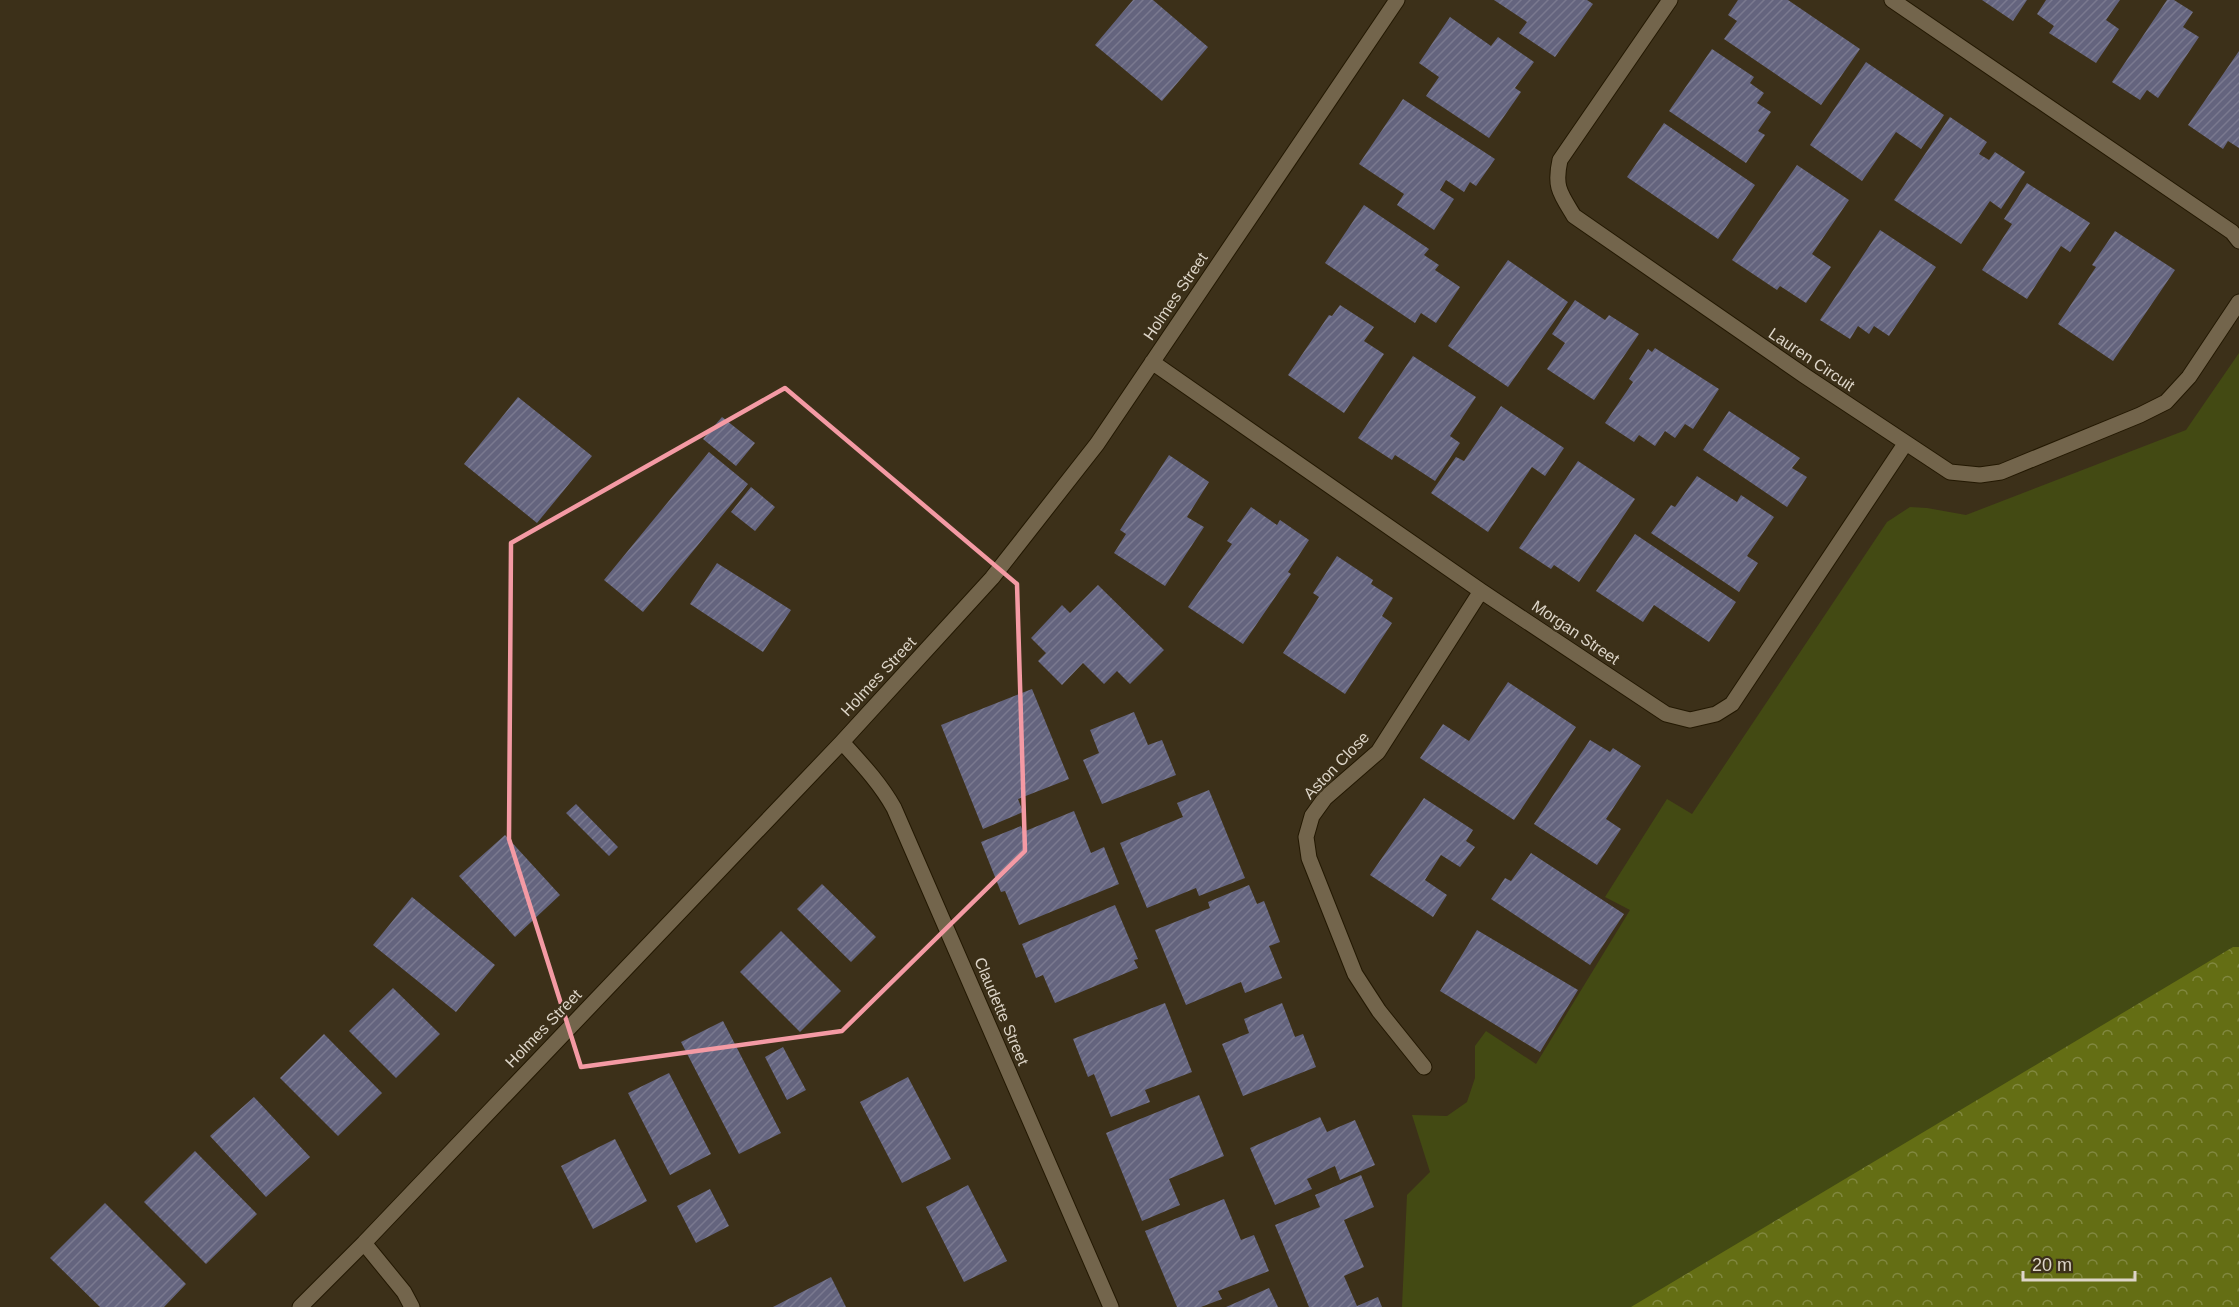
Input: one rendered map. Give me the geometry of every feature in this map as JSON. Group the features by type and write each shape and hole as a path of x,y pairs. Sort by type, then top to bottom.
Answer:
{"street":[{"name":"Holmes Street","path":"300,1307 364,1243 842,742 992,578 1097,444 1397,0"},
{"name":"Lauren Circuit","path":"1670,0 1560,160 1556,178 1562,195 1574,216 1905,444 1950,472 1980,475 2001,472 2140,415 2166,402 2189,377 2239,302"},
{"path":"1892,0 2232,232 2239,242"},
{"name":"Morgan Street","path":"1152,362 1481,591 1666,714 1690,720 1716,714 1732,704 1905,444"},
{"name":"Aston Close","path":"1424,1067 1379,1011 1355,974 1309,858 1306,837 1312,816 1325,798 1378,752 1481,591"},
{"name":"Claudette Street","path":"842,742 869,771 894,808 1111,1307"},
{"path":"364,1243 404,1292 412,1307"}],"highlighted area":[{"path":"785,388 1017,584 1025,851 842,1031 581,1067 509,839 511,543"}],"green space":[{"path":"2239,353 2239,947 2233,947 1631,1307 1402,1307 1407,1195 1430,1172 1412,1115 1447,1116 1467,1102 1475,1078 1475,1046 1486,1031 1536,1064 1630,910 1605,897 1667,799 1692,814 1887,522 1910,507 1966,515 2186,430"},
{"path":"2239,463 2239,1307 1484,1307"}],"building":[{"path":"1133,0 1153,0 1208,47 1162,101 1095,45"},
{"path":"1494,0 1587,0 1593,4 1555,57 1519,33 1527,22"},
{"path":"1738,0 1788,0 1860,49 1821,105 1724,39 1737,21 1728,15"},
{"path":"1982,0 2027,0 2013,21"},
{"path":"2046,0 2120,0 2106,20 2119,29 2096,63 2049,33 2054,26 2037,14"},
{"path":"2167,0 2174,0 2193,12 2183,27 2199,37 2158,98 2147,90 2140,100 2112,82"},
{"path":"1450,17 1491,46 1498,37 1534,62 1515,88 1521,92 1489,138 1426,96 1439,77 1419,63"},
{"path":"1712,49 1754,77 1750,83 1764,93 1757,103 1771,112 1758,131 1765,135 1746,163 1669,111"},
{"path":"2239,51 2239,148 2228,141 2223,149 2188,125"},
{"path":"1866,62 1944,115 1921,149 1896,132 1862,181 1810,145"},
{"path":"1403,99 1495,159 1476,186 1470,182 1464,192 1446,180 1440,190 1454,199 1434,230 1397,205 1404,194 1359,164"},
{"path":"1950,117 1987,142 1979,154 1989,160 1995,152 2025,172 2001,209 1990,201 1961,244 1894,200"},
{"path":"1664,123 1755,185 1718,239 1627,177"},
{"path":"1797,165 1849,200 1812,254 1831,267 1806,303 1780,286 1777,290 1732,260"},
{"path":"2027,183 2090,223 2070,252 2061,246 2027,299 1982,270 2012,224 2004,219"},
{"path":"1364,205 1429,249 1424,255 1439,265 1435,270 1460,287 1436,323 1421,313 1415,323 1325,263"},
{"path":"1880,230 1936,267 1889,336 1874,326 1869,334 1858,326 1850,339 1820,320"},
{"path":"2115,231 2175,270 2113,361 2058,324 2096,267 2092,265"},
{"path":"1508,260 1568,302 1508,387 1448,346"},
{"path":"1575,300 1605,320 1609,315 1639,334 1594,400 1547,369 1565,343 1552,334"},
{"path":"1340,305 1374,327 1364,341 1384,354 1344,413 1288,375 1329,315 1332,316"},
{"path":"1655,348 1719,389 1693,429 1685,424 1675,438 1665,431 1655,446 1639,435 1634,442 1605,423 1633,382 1629,379 1648,349 1652,352"},
{"path":"1413,356 1476,397 1450,436 1460,443 1435,481 1395,455 1392,460 1358,438"},
{"path":"518,397 592,456 537,523 464,464"},
{"path":"1501,406 1564,448 1545,476 1532,467 1488,532 1431,493 1456,457 1464,461"},
{"path":"1729,411 1800,458 1792,468 1807,477 1787,507 1703,450"},
{"path":"722,417 755,443 736,466 703,439"},
{"path":"709,452 748,484 643,612 604,580"},
{"path":"1169,455 1209,482 1187,517 1204,527 1165,586 1114,553 1126,534 1120,530"},
{"path":"1578,461 1635,499 1579,582 1554,565 1551,569 1519,548"},
{"path":"1697,476 1737,502 1741,495 1774,517 1747,556 1758,563 1739,592 1651,533 1671,505 1675,507"},
{"path":"751,487 775,507 755,531 731,512"},
{"path":"1251,507 1277,525 1280,520 1309,540 1288,572 1291,574 1243,644 1188,607 1232,544 1227,541"},
{"path":"1635,534 1736,602 1709,642 1654,605 1643,622 1596,591"},
{"path":"1337,556 1373,580 1371,584 1393,598 1382,616 1392,623 1345,694 1283,653 1319,597 1313,593"},
{"path":"717,563 791,610 763,652 690,604"},
{"path":"1098,585 1164,650 1130,684 1117,671 1104,684 1083,663 1062,685 1038,661 1046,653 1031,638 1062,605 1070,613"},
{"path":"1508,682 1576,727 1514,820 1420,758 1443,724 1469,741"},
{"path":"1032,689 1069,779 1018,799 1023,812 983,829 941,725"},
{"path":"1134,712 1148,745 1162,740 1176,775 1102,804 1083,760 1099,753 1090,730"},
{"path":"1590,740 1610,752 1613,748 1641,766 1606,819 1621,829 1597,865 1534,824"},
{"path":"1209,790 1245,878 1199,896 1196,888 1147,908 1120,843 1183,817 1177,803"},
{"path":"1424,798 1473,830 1466,841 1475,847 1460,867 1441,855 1425,880 1447,895 1433,917 1370,875"},
{"path":"576,804 618,847 609,856 566,813"},
{"path":"1074,811 1091,853 1104,847 1119,884 1019,925 1005,891 1001,892 981,842 1021,826 1023,832"},
{"path":"505,835 560,895 515,937 459,876"},
{"path":"1531,853 1624,914 1590,965 1491,899 1505,878 1511,881"},
{"path":"822,884 876,937 851,962 797,909"},
{"path":"1249,885 1257,904 1264,901 1280,942 1269,946 1282,978 1245,993 1241,982 1186,1005 1155,930 1210,908 1208,902"},
{"path":"412,897 495,965 456,1012 373,945"},
{"path":"1115,905 1138,959 1134,960 1138,968 1055,1003 1043,975 1036,978 1022,944"},
{"path":"1477,930 1578,990 1540,1052 1440,991"},
{"path":"781,931 841,991 800,1032 740,972"},
{"path":"393,988 440,1034 396,1078 349,1031"},
{"path":"1165,1003 1192,1072 1145,1090 1150,1102 1111,1117 1094,1074 1088,1077 1073,1039"},
{"path":"1282,1003 1295,1037 1303,1034 1316,1067 1243,1096 1222,1044 1249,1033 1244,1019"},
{"path":"723,1021 781,1133 739,1154 681,1042"},
{"path":"324,1034 382,1093 338,1136 280,1078"},
{"path":"783,1047 806,1090 787,1100 765,1057"},
{"path":"669,1073 711,1154 670,1175 628,1093"},
{"path":"908,1077 951,1159 902,1183 860,1102"},
{"path":"1199,1095 1224,1156 1169,1179 1180,1205 1142,1221 1106,1133"},
{"path":"254,1097 310,1157 266,1197 210,1136"},
{"path":"1320,1117 1327,1132 1355,1120 1375,1165 1340,1180 1335,1166 1307,1179 1312,1189 1275,1205 1250,1148"},
{"path":"615,1139 647,1201 593,1229 561,1166"},
{"path":"195,1151 257,1214 206,1264 144,1202"},
{"path":"1361,1175 1374,1207 1344,1220 1364,1267 1344,1276 1357,1306 1378,1297 1382,1307 1309,1307 1275,1225 1320,1207 1315,1195"},
{"path":"968,1185 1007,1261 964,1282 926,1207"},
{"path":"710,1189 729,1226 696,1243 677,1206"},
{"path":"1224,1199 1241,1240 1254,1235 1269,1271 1218,1291 1222,1299 1201,1307 1177,1307 1145,1231"},
{"path":"105,1203 186,1284 164,1307 100,1307 50,1258"},
{"path":"831,1277 846,1307 773,1307"},
{"path":"1269,1288 1278,1307 1226,1307"}]}
